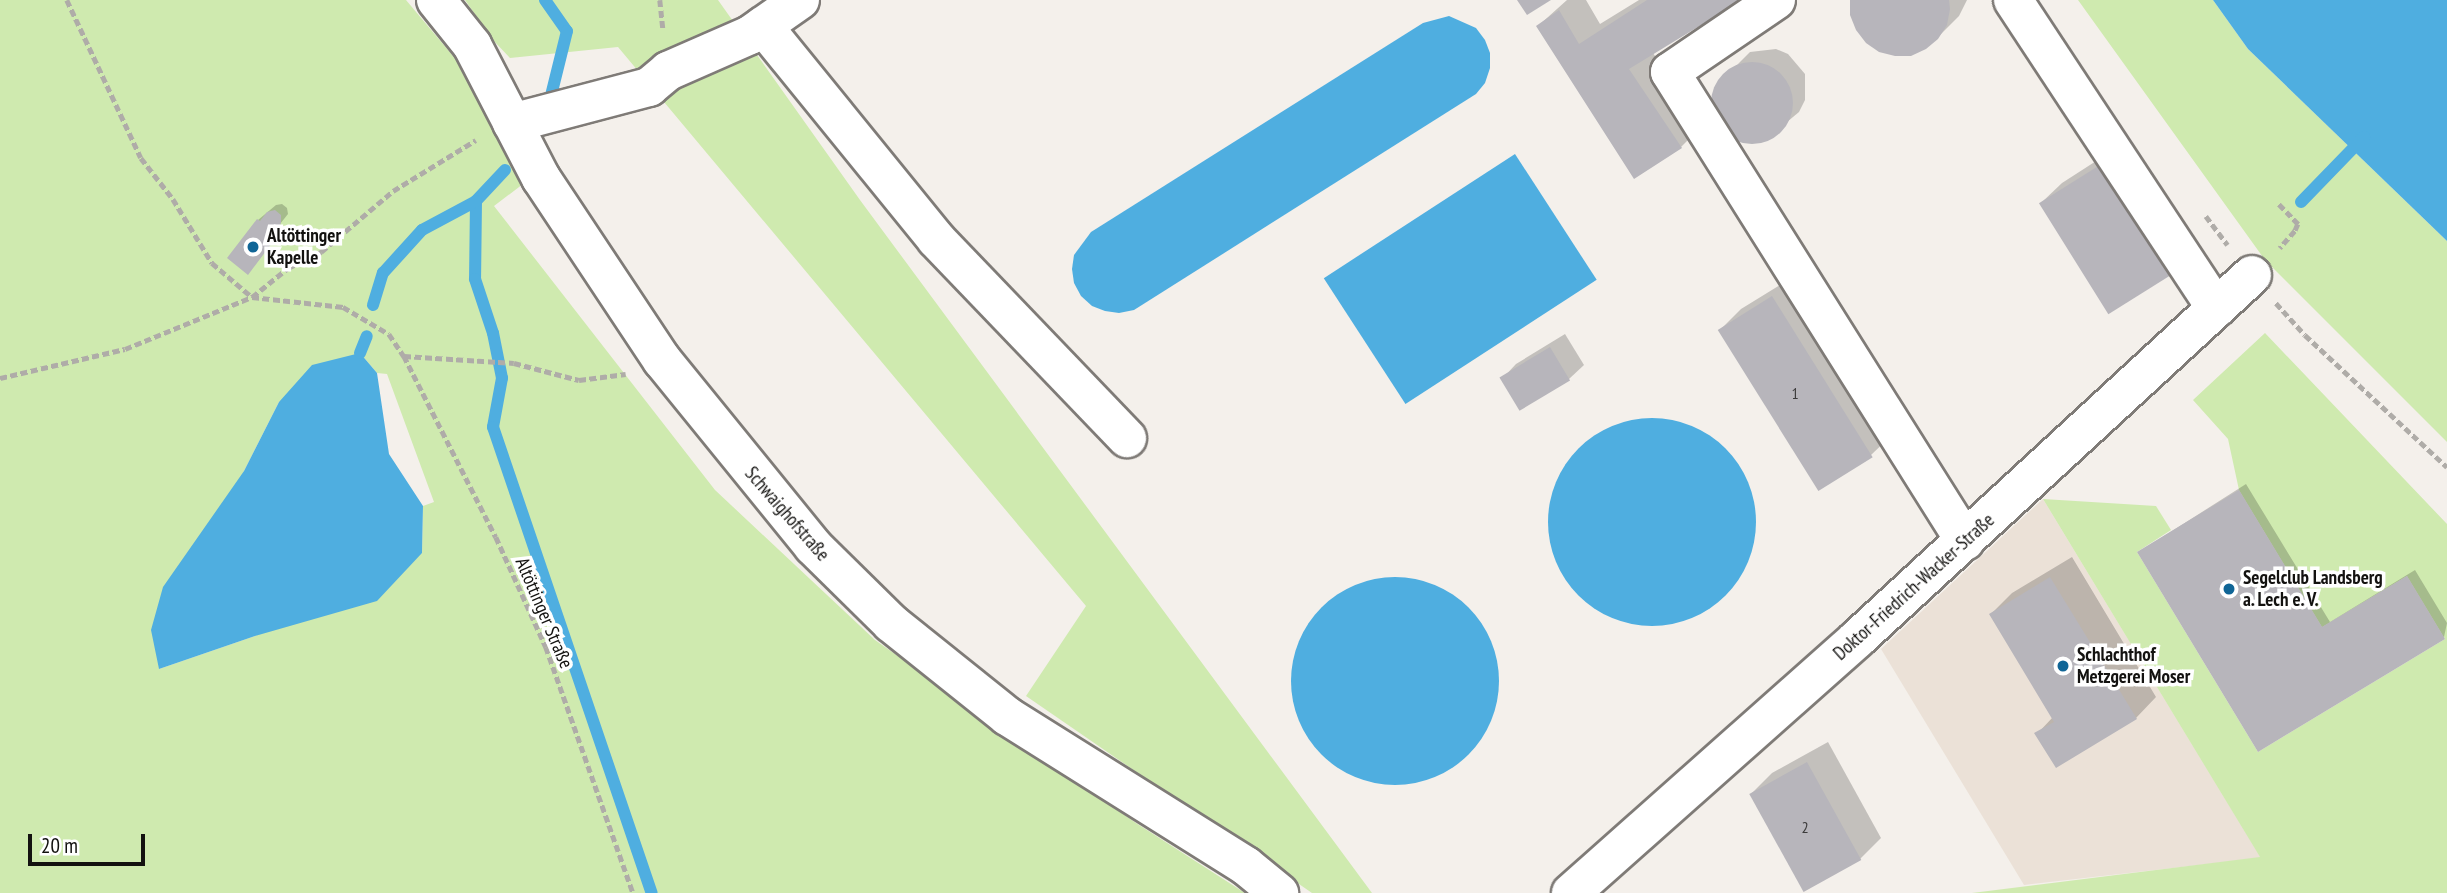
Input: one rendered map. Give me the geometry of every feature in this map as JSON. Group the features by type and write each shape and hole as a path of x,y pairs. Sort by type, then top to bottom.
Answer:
{"street":[{"name":"Schwaighofstraße","path":"436,0 472,45 541,178 663,360 707,419 813,547 891,623 1007,716 1246,866 1279,893"},
{"path":"512,123 649,87 668,71 763,26 800,0"},
{"path":"1776,0 1671,72 1965,541"},
{"path":"2013,0 2216,308"},
{"path":"763,26 936,239 1127,438"},
{"name":"Doktor-Friedrich-Wacker-Straße","path":"1572,893 1965,541 2265,263"}],"path":[{"path":"67,0 141,158 173,199 212,263 252,297"},
{"path":"0,378 125,349 252,297 288,268 321,252 393,191 474,141 512,123"},
{"path":"2265,263 2295,231 2298,224 2279,204"},
{"name":"Altöttinger Straße","path":"252,297 343,307 389,334 404,356 496,537 546,647 633,893"},
{"path":"404,356 514,363 579,380 636,373 663,360"}],"shaded area":[{"path":"2043,499 2261,858 2024,885 1881,649"}],"green space":[{"path":"0,0 406,0 469,75 523,184 494,206 715,490 875,640 1136,823 1245,893 0,893","holes":["360,353 377,373 387,374 434,502 423,506 422,553 255,636 159,669 244,471 279,402"]},
{"path":"465,0 718,0 860,200 1372,893 1312,893 1026,696 1086,606 618,47 510,58 492,39"},
{"path":"2078,0 2213,0 2248,49 2447,241 2447,442 2265,260"},
{"path":"2265,333 2447,524 2447,893 1972,893 2260,857 2043,499 2156,506 2171,530 2137,552 2258,752 2445,639 2407,576 2322,627 2239,490 2228,439 2193,400"}],"water":[{"path":"2213,0 2447,0 2447,241 2248,49"},
{"path":"1449,16 1476,28 1490,53 1490,68 1485,83 1476,94 1134,310 1119,313 1105,311 1092,306 1081,296 1074,283 1074,255 1091,232 1423,23"},
{"path":"1515,154 1597,280 1405,404 1324,278"},
{"path":"360,353 377,373 389,454 423,506 422,553 377,601 255,636 159,669 151,630 163,587 244,471 279,402 312,365"},
{"path":"1652,418 1692,426 1725,449 1748,482 1756,522 1748,562 1725,595 1692,618 1652,626 1612,618 1579,595 1556,562 1548,522 1556,482 1579,449 1612,426"},
{"path":"1395,577 1435,585 1468,608 1491,641 1499,681 1491,721 1468,754 1435,777 1395,785 1355,777 1322,754 1299,721 1291,681 1299,641 1322,608 1355,585"}],"building":[{"path":"1517,0 1551,0 1527,15"},
{"path":"1647,0 1742,0 1629,69 1682,148 1634,179 1536,26 1559,10 1579,44"},
{"path":"1850,0 1949,0 1950,9 1947,25 1938,39 1911,56 1895,56 1879,52 1866,43 1856,30 1850,15"},
{"path":"1752,62 1768,65 1781,74 1790,87 1793,103 1790,119 1781,132 1768,141 1752,144 1736,141 1723,132 1714,119 1711,103 1714,87 1723,74 1736,65"},
{"path":"2100,165 2169,276 2108,314 2039,203"},
{"name":"Altöttinger Kapelle","path":"275,210 281,215 281,223 275,232 278,235 248,275 227,258 257,219 260,221 267,212"},
{"path":"1772,296 1873,457 1818,491 1718,330"},
{"path":"1550,347 1570,380 1520,411 1499,377"},
{"name":"Segelclub Landsberg a. Lech e. V.","path":"2239,490 2322,627 2407,576 2445,639 2258,752 2137,552"},
{"name":"Schlachthof Metzgerei Moser","path":"2050,577 2137,719 2056,768 2034,733 2054,722 1989,614"},
{"path":"1807,762 1861,860 1804,892 1749,794"}],"waterway":[{"path":"545,0 567,31 549,104"},
{"path":"2301,202 2364,137"},
{"path":"505,170 476,201 475,279 493,333 502,378 493,427 652,893"},
{"path":"373,305 383,273 422,230 476,201"},
{"path":"360,353 367,336"}],"place":[{"name":"Altöttinger Kapelle","path":"253,247"},
{"name":"Segelclub Landsberg a. Lech e. V.","path":"2229,589"},
{"name":"Schlachthof Metzgerei Moser","path":"2063,666"}]}
